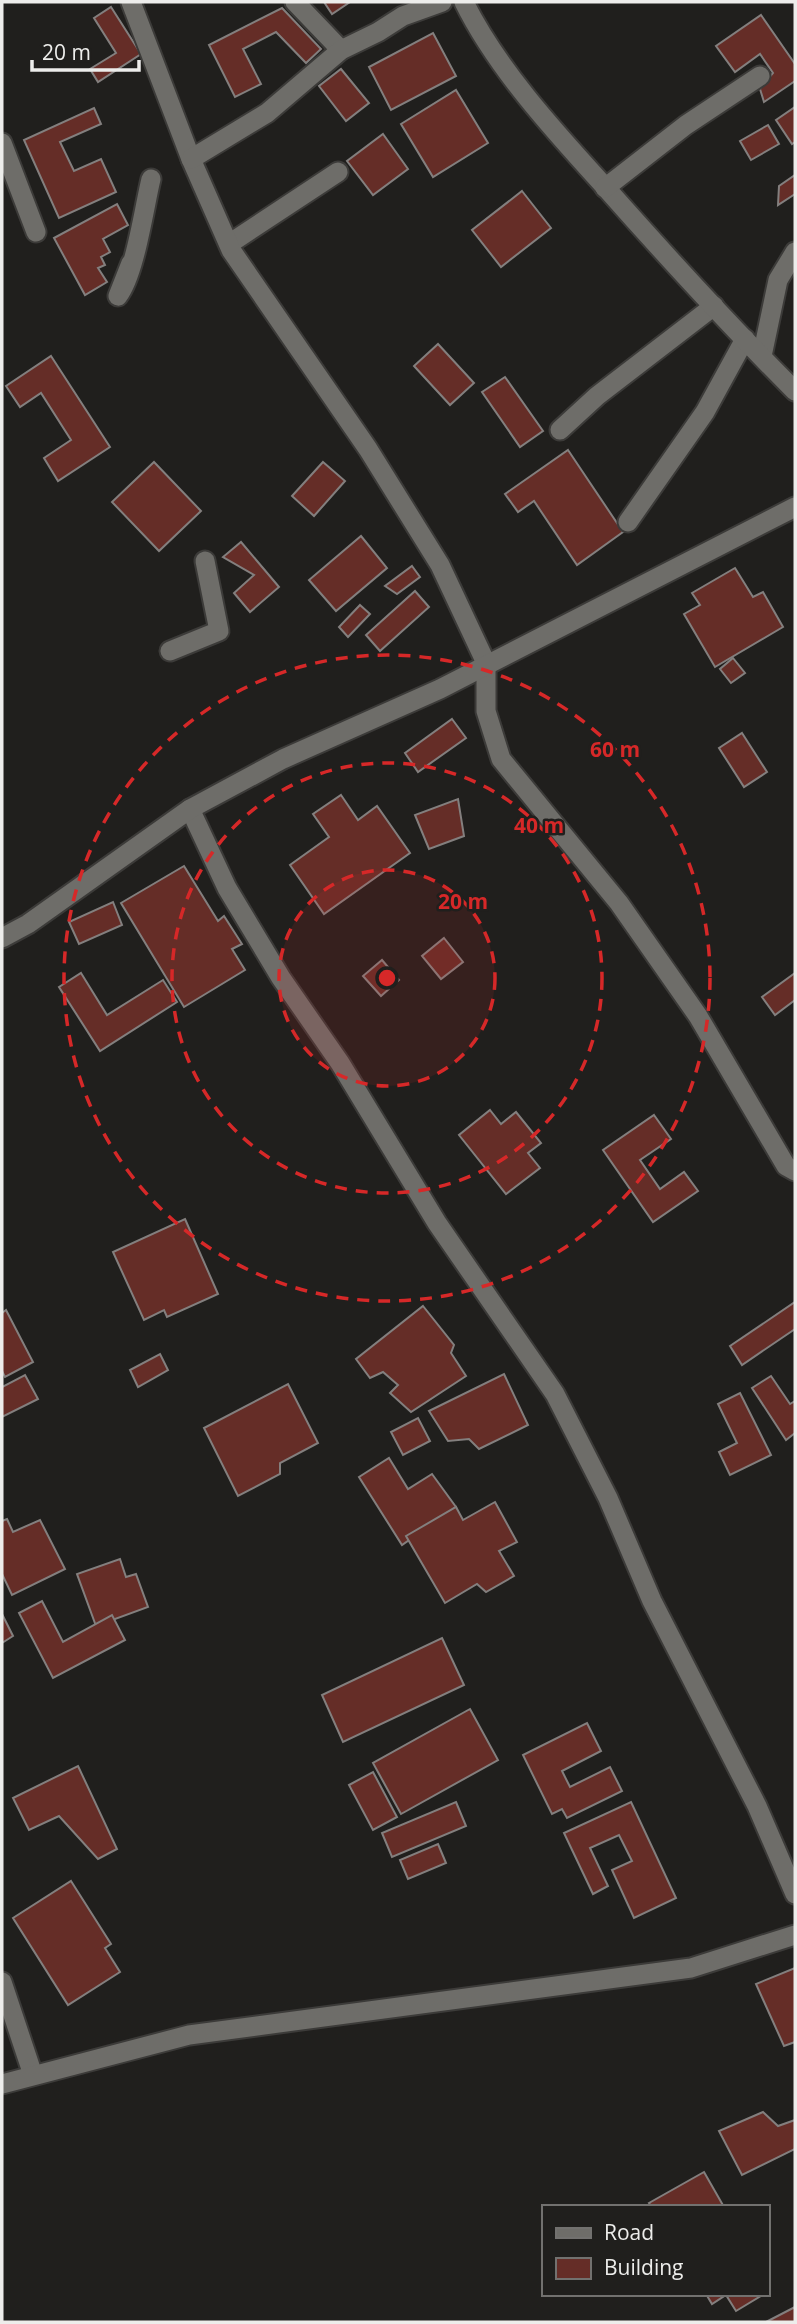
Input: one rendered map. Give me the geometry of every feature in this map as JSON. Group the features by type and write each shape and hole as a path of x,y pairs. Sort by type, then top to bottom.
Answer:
{"street":[{"path":"131,2 191,159 229,244 368,449 440,565 486,663 485,711 502,759 619,902 698,1016 786,1166 795,1171"},
{"path":"295,2 341,50"},
{"path":"191,159 267,113 341,50 403,16 444,2 465,3 474,24 556,134 795,391"},
{"path":"605,188 686,125 760,76"},
{"path":"2,143 36,232"},
{"path":"229,244 338,172"},
{"path":"131,263 151,179"},
{"path":"761,356 778,280 795,251"},
{"path":"560,430 597,396 714,306"},
{"path":"628,522 705,412 745,339"},
{"path":"2,938 28,924 190,809 284,759 440,689 486,663 795,507"},
{"path":"170,651 219,631 205,561"},
{"path":"190,809 227,888 281,978 340,1063 437,1223 555,1394 608,1498 652,1601 751,1795 795,1894"},
{"path":"2,2084 189,2035 691,1968 795,1936"},
{"path":"2,1982 33,2076"}],"building":[{"path":"324,2 350,2 332,14"},
{"path":"111,7 141,54 98,82 90,69 116,53 94,18"},
{"path":"282,8 321,49 306,63 276,32 243,49 261,84 235,97 209,45"},
{"path":"761,15 795,64 795,81 764,102 760,89 773,73 760,54 735,72 716,46"},
{"path":"433,33 456,76 391,110 369,67"},
{"path":"341,69 369,103 346,121 319,86"},
{"path":"456,90 488,143 433,177 401,124"},
{"path":"795,107 795,142 792,144 776,120"},
{"path":"94,108 101,124 60,142 74,171 101,159 116,192 59,218 24,140"},
{"path":"768,125 779,144 751,160 740,141"},
{"path":"383,134 408,169 373,195 347,161"},
{"path":"795,175 795,194 778,205 779,186"},
{"path":"522,191 551,228 501,267 472,230"},
{"path":"117,204 128,225 103,239 110,252 101,257 105,265 98,268 107,282 85,295 54,238"},
{"path":"438,344 474,383 450,405 414,366"},
{"path":"51,356 110,447 58,481 44,458 71,440 41,393 20,407 6,386"},
{"path":"505,377 543,431 520,447 482,392"},
{"path":"568,450 623,532 577,565 534,501 518,512 505,494"},
{"path":"154,462 201,511 159,551 112,502"},
{"path":"323,462 345,481 314,516 292,496"},
{"path":"361,536 387,568 336,611 309,580"},
{"path":"241,542 279,587 250,612 234,593 254,575 223,557"},
{"path":"412,566 420,577 397,594 385,586"},
{"path":"735,568 753,597 763,592 783,627 715,667 684,614 700,605 692,593"},
{"path":"415,591 429,607 380,651 366,635"},
{"path":"360,605 370,614 348,637 339,627"},
{"path":"733,658 745,673 731,683 720,669"},
{"path":"452,719 466,738 418,772 405,753"},
{"path":"742,733 767,772 744,787 719,748"},
{"path":"341,795 358,820 377,806 410,853 324,914 290,865 329,837 313,814"},
{"path":"458,799 464,836 429,849 415,815"},
{"path":"184,866 218,921 224,916 242,944 232,949 245,970 184,1007 121,903"},
{"path":"113,902 122,925 79,944 69,922"},
{"path":"444,938 463,962 441,979 422,956"},
{"path":"382,960 399,980 381,996 363,976"},
{"path":"81,973 107,1015 163,980 177,1002 100,1051 59,987"},
{"path":"795,973 795,1000 775,1015 762,997"},
{"path":"490,1110 501,1124 516,1112 541,1143 528,1153 540,1168 506,1194 459,1135"},
{"path":"654,1115 671,1139 640,1160 660,1189 684,1172 698,1191 653,1222 603,1150"},
{"path":"185,1219 218,1294 167,1317 164,1310 144,1320 113,1252"},
{"path":"795,1302 795,1329 742,1365 730,1346"},
{"path":"423,1306 454,1345 451,1353 466,1376 411,1412 390,1393 398,1385 383,1372 370,1378 356,1359"},
{"path":"6,1310 33,1362 5,1377 2,1371 2,1313"},
{"path":"160,1354 168,1370 138,1387 130,1370"},
{"path":"504,1374 528,1425 479,1449 469,1439 448,1441 429,1411"},
{"path":"25,1375 38,1399 2,1417 2,1387"},
{"path":"771,1376 790,1404 795,1401 795,1433 786,1440 752,1388"},
{"path":"288,1384 318,1443 280,1463 280,1474 238,1496 204,1428"},
{"path":"740,1393 771,1455 730,1475 719,1452 737,1443 718,1404"},
{"path":"418,1418 430,1441 403,1455 391,1432"},
{"path":"389,1458 408,1489 432,1474 456,1507 402,1545 359,1477"},
{"path":"495,1502 517,1542 499,1551 514,1576 486,1592 477,1584 445,1603 406,1536 456,1507 463,1520"},
{"path":"7,1519 13,1532 40,1520 65,1569 12,1595 2,1574 2,1521"},
{"path":"120,1559 126,1577 136,1574 148,1607 96,1626 77,1574"},
{"path":"42,1601 63,1642 112,1615 125,1640 53,1678 19,1613"},
{"path":"2,1614 13,1636 2,1643"},
{"path":"442,1638 464,1685 343,1742 322,1695"},
{"path":"470,1709 498,1760 401,1814 373,1763"},
{"path":"587,1723 601,1751 562,1771 570,1787 610,1767 622,1791 567,1818 562,1809 552,1814 523,1755"},
{"path":"78,1766 117,1849 98,1859 59,1816 29,1830 13,1798"},
{"path":"373,1772 397,1817 373,1830 349,1785"},
{"path":"456,1802 466,1826 392,1857 382,1833"},
{"path":"631,1802 676,1898 634,1918 612,1870 632,1861 619,1835 590,1848 608,1886 593,1894 564,1833"},
{"path":"438,1844 446,1863 408,1879 400,1860"},
{"path":"71,1881 111,1944 105,1948 120,1972 68,2005 13,1918"},
{"path":"795,1968 795,2042 784,2046 756,1984"},
{"path":"763,2112 778,2126 795,2120 795,2149 742,2175 719,2131"},
{"path":"704,2172 723,2205 650,2205 649,2203"},
{"path":"707,2296 724,2296 712,2304"},
{"path":"727,2296 761,2296 736,2311"},
{"path":"795,2307 795,2322 766,2322"}]}
